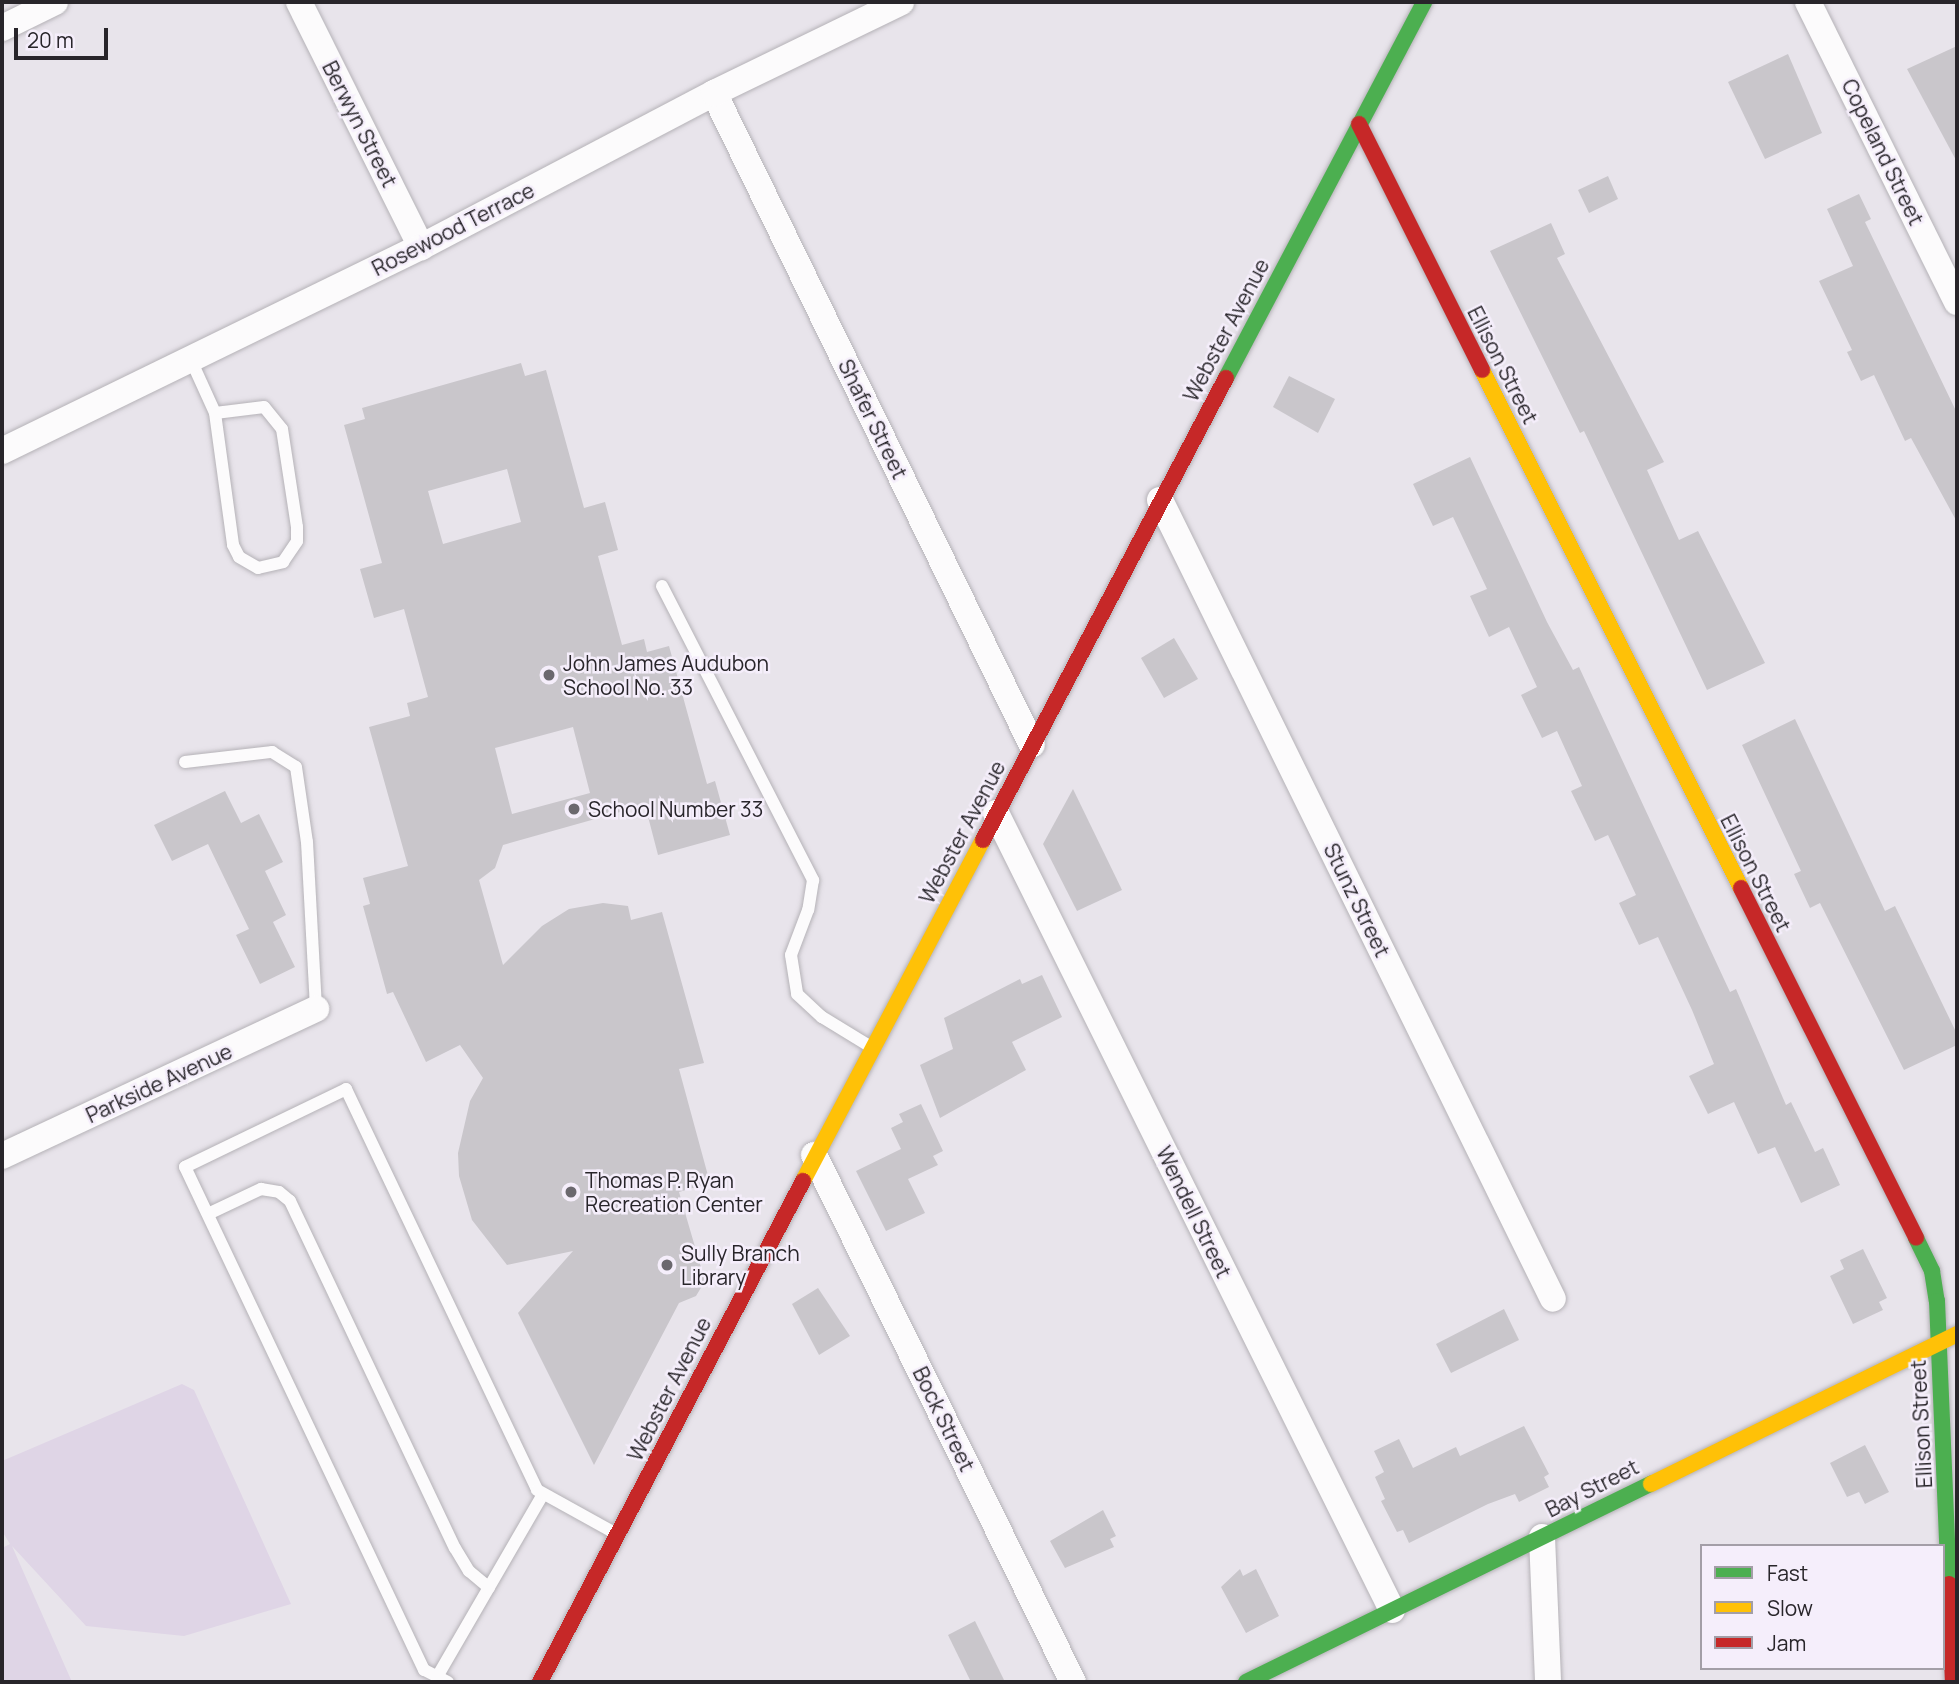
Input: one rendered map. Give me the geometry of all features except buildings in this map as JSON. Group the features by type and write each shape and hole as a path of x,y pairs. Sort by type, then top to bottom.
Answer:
{"street":[{"path":"2,28 55,2"},
{"name":"Berwyn Street","path":"299,2 421,247"},
{"name":"Rosewood Terrace","path":"2,451 421,247 714,93 901,2"},
{"name":"Webster Avenue","path":"540,1682 814,1155 1424,2"},
{"name":"Copeland Street","path":"1808,2 1957,302"},
{"name":"Shafer Street","path":"714,93 1032,744"},
{"name":"Ellison Street","path":"1359,124 1932,1271 1938,1343 1954,1682"},
{"name":"Stunz Street","path":"1160,500 1553,1299"},
{"name":"Wendell Street","path":"996,813 1392,1610"},
{"name":"Parkside Avenue","path":"5,1147 316,1009"},
{"name":"Bock Street","path":"814,1155 1073,1682"},
{"name":"Bay Street","path":"1246,1682 1957,1334"},
{"path":"1542,1537 1548,1682"}],"lane":[{"path":"191,360 215,413 233,545 239,557 258,568 283,562 297,541 298,527 282,429 264,407 215,413"},
{"path":"662,586 813,880 808,910 791,955 797,994 871,1048"},
{"path":"185,762 272,752 296,767 307,842 316,1009"},
{"path":"543,1494 489,1588 443,1680 424,1670 185,1167 346,1089 537,1490 617,1534"},
{"path":"208,1214 261,1189 279,1192 290,1201 456,1548 469,1570 489,1588"}],"shaded area":[{"path":"182,1384 194,1390 291,1604 184,1636 86,1626 12,1546 72,1682 2,1682 2,1548 10,1544 2,1531 2,1461"}],"traffic: fast":[{"path":"1226,378 1424,2"},
{"path":"1916,1238 1932,1271 1937,1301 1949,1584"},
{"path":"1246,1682 1651,1484"}],"traffic: slow":[{"path":"1482,370 1741,888"},
{"path":"803,1181 983,840"},
{"path":"1651,1484 1957,1334"}],"traffic: jam":[{"path":"1359,124 1482,370"},
{"path":"983,840 1226,378"},
{"path":"1741,888 1916,1238"},
{"path":"540,1682 803,1181"},
{"path":"1949,1584 1953,1682"}],"place":[{"name":"John James Audubon School No. 33","path":"549,675"},
{"name":"School Number 33","path":"574,809"},
{"name":"Thomas P. Ryan Recreation Center","path":"571,1192"},
{"name":"Sully Branch Library","path":"667,1265"}]}
